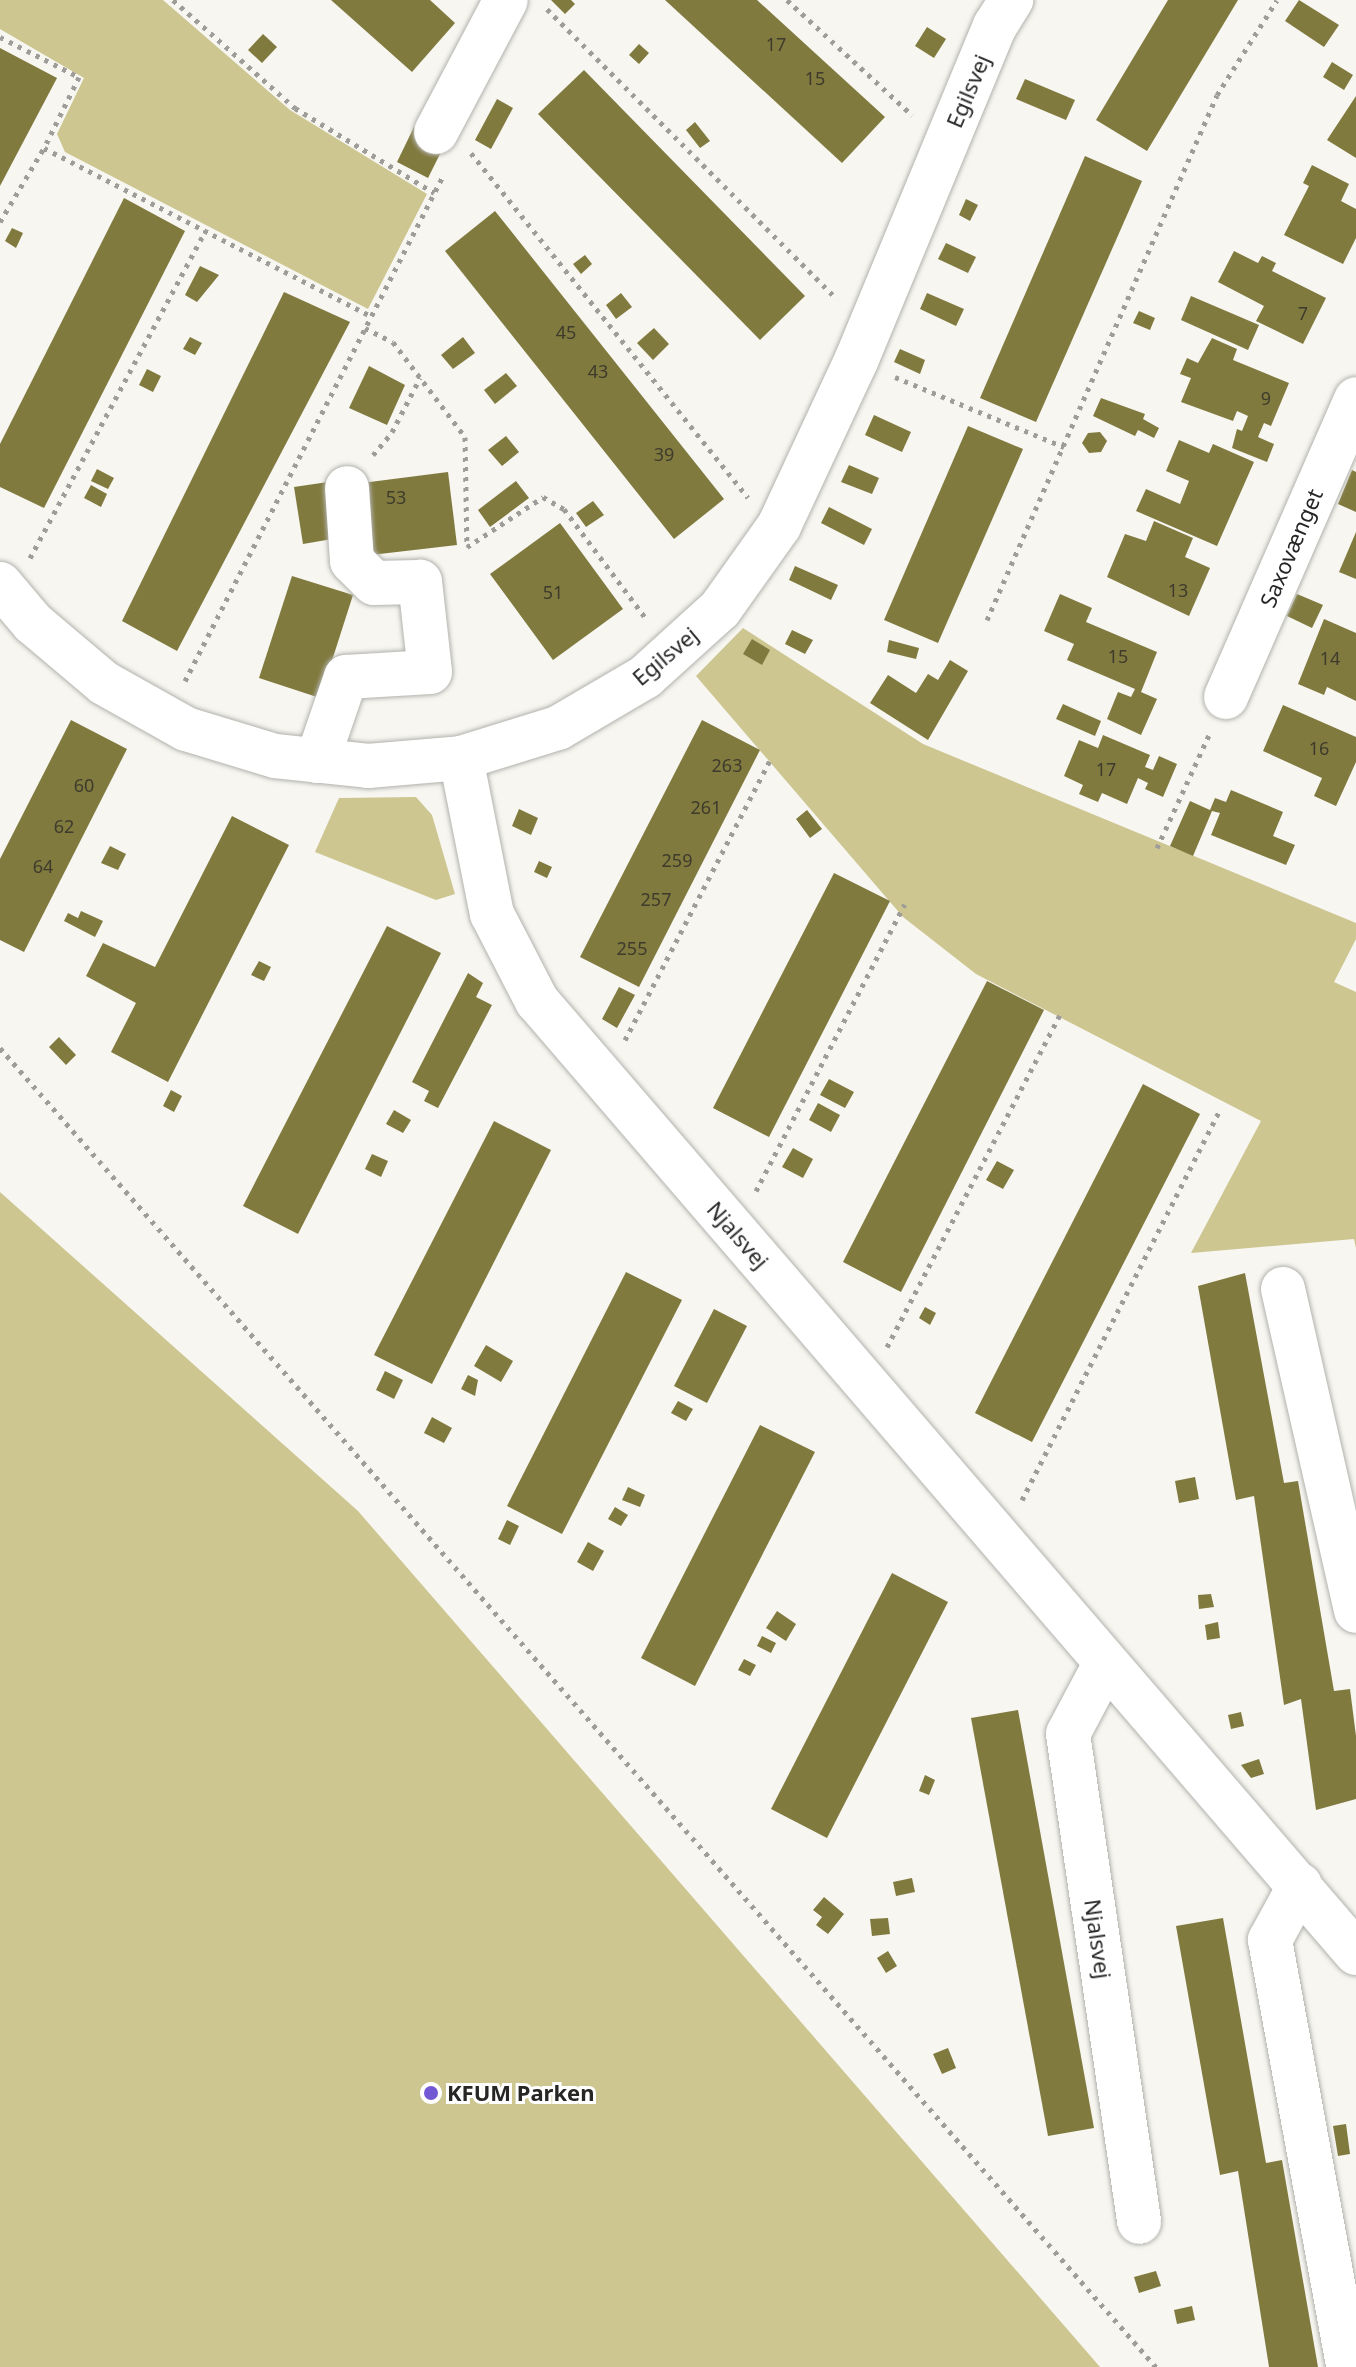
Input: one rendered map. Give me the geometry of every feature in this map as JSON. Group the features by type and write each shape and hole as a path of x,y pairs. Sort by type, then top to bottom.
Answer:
{"street":[{"path":"448,138 506,0"},
{"name":"Egilsvej","path":"5,590 33,623 104,683 166,717 275,756 368,766 461,758 558,728 645,677 720,609 779,526 862,345 945,146 1011,0"},
{"name":"Saxovænget","path":"1226,697 1356,399"},
{"path":"317,761 346,677 430,672 420,582 374,583 352,561 347,488"},
{"name":"Njalsvej","path":"461,758 492,914 537,1001 1105,1664 1300,1885 1350,1934"},
{"path":"1283,1289 1356,1611"},
{"name":"Njalsvej","path":"1105,1664 1068,1734 1139,2222"},
{"path":"1300,1885 1270,1940 1348,2367"}],"path":[{"path":"173,0 295,108 434,193"},
{"path":"538,0 862,345 1064,447"},
{"path":"787,0 945,146"},
{"path":"987,620 1217,95 1277,0"},
{"path":"0,37 79,77 44,148 0,222"},
{"path":"166,717 434,193 448,138 468,149 752,504 779,526"},
{"path":"44,148 371,316"},
{"path":"5,590 205,231"},
{"path":"365,328 393,342 465,437 467,547 543,497 564,509 672,653"},
{"path":"347,488 392,432 420,378"},
{"path":"1157,848 1226,697"},
{"path":"605,1080 772,757"},
{"path":"735,1232 905,904"},
{"path":"866,1385 1060,1014"},
{"path":"0,1048 1156,2367"},
{"path":"1001,1542 1219,1112"}],"shaded area":[{"path":"0,0 163,0 290,110 427,194 368,309 65,152 57,134 84,78 0,29"},
{"path":"743,628 923,744 1356,923 1356,939 1334,982 1356,992 1356,1248 1354,1239 1191,1253 1261,1121 976,974 903,917 696,676"},
{"path":"416,797 432,815 455,894 436,900 315,852 339,798"},
{"name":"KFUM Parken","path":"0,1192 358,1511 1100,2367 0,2367"}],"building":[{"path":"331,0 430,0 455,23 412,72"},
{"path":"551,0 571,0 575,4 565,14"},
{"path":"665,0 757,0 885,117 842,163"},
{"path":"1168,0 1238,0 1147,151 1096,120"},
{"path":"1299,0 1339,25 1324,47 1285,21"},
{"path":"927,27 946,39 934,58 915,46"},
{"path":"263,34 277,47 262,63 248,50"},
{"path":"639,44 649,53 639,64 629,55"},
{"path":"0,48 57,78 0,186"},
{"path":"1332,62 1353,75 1344,90 1323,77"},
{"path":"584,70 805,296 760,340 538,114"},
{"path":"1025,79 1075,100 1066,120 1016,99"},
{"path":"1356,96 1356,158 1327,140"},
{"path":"497,99 513,108 491,149 475,140"},
{"path":"695,122 710,141 700,148 686,130"},
{"path":"414,127 446,142 428,178 397,162"},
{"path":"1085,156 1142,181 1036,422 980,398"},
{"path":"1312,165 1349,184 1341,201 1356,209 1356,238 1343,264 1284,235 1309,186 1303,183"},
{"path":"124,198 185,231 44,508 0,487 0,444"},
{"path":"966,199 978,205 970,221 959,215"},
{"path":"495,211 724,499 674,539 445,251"},
{"path":"12,228 23,233 16,248 5,241"},
{"path":"946,243 976,257 968,273 938,259"},
{"path":"1234,251 1258,263 1262,256 1276,263 1272,271 1326,298 1303,344 1256,321 1264,306 1218,282"},
{"path":"585,255 592,264 581,274 573,264"},
{"path":"200,266 219,275 197,302 185,295"},
{"path":"284,292 350,322 177,651 122,621"},
{"path":"621,293 632,307 616,319 606,305"},
{"path":"927,293 964,309 956,326 920,309"},
{"path":"1191,296 1259,325 1248,350 1181,320"},
{"path":"1139,311 1155,318 1150,330 1133,323"},
{"path":"654,328 669,344 653,360 637,343"},
{"path":"190,337 202,343 195,355 183,349"},
{"path":"463,337 475,353 453,369 441,355"},
{"path":"1212,338 1237,349 1233,360 1289,383 1271,426 1264,423 1258,437 1274,444 1267,462 1232,448 1237,429 1242,431 1248,416 1237,411 1233,421 1181,402 1191,378 1180,374 1187,358 1198,363"},
{"path":"900,349 925,360 920,374 894,362"},
{"path":"369,366 405,385 387,425 349,408"},
{"path":"147,369 161,376 153,392 139,385"},
{"path":"506,373 517,386 495,404 484,390"},
{"path":"1101,398 1145,414 1143,419 1159,428 1154,438 1138,430 1135,436 1093,416"},
{"path":"874,415 911,432 902,452 865,435"},
{"path":"968,426 1023,449 938,643 884,620"},
{"path":"1100,432 1107,441 1101,452 1089,453 1082,443 1088,433"},
{"path":"506,436 519,452 502,466 488,450"},
{"path":"1179,440 1209,453 1213,444 1254,462 1217,546 1136,511 1146,489 1180,504 1189,481 1166,471"},
{"path":"849,465 879,478 872,494 841,482"},
{"path":"97,469 114,478 108,489 91,481"},
{"path":"1352,470 1356,472 1356,512 1338,504"},
{"path":"448,472 457,545 371,555 362,483"},
{"path":"516,481 529,498 490,527 478,510"},
{"path":"328,482 338,538 303,544 294,487"},
{"path":"91,485 107,494 101,507 84,498"},
{"path":"593,501 604,515 586,527 576,513"},
{"path":"829,507 872,529 864,545 821,523"},
{"path":"1154,521 1193,538 1185,557 1210,568 1189,616 1107,577 1125,534 1146,541"},
{"path":"560,523 623,609 553,660 490,574"},
{"path":"1356,532 1356,579 1339,572"},
{"path":"795,566 838,585 831,600 789,580"},
{"path":"292,576 353,595 320,698 259,678"},
{"path":"1060,594 1092,608 1086,622 1157,652 1141,692 1157,699 1141,735 1107,719 1118,692 1131,697 1135,689 1067,660 1074,644 1044,631"},
{"path":"1297,594 1323,605 1312,628 1287,616"},
{"path":"1324,619 1356,633 1356,701 1327,687 1324,695 1298,684"},
{"path":"792,630 813,640 805,654 785,644"},
{"path":"752,639 770,650 762,665 743,654"},
{"path":"889,640 919,648 916,659 887,652"},
{"path":"950,660 968,671 928,740 870,703 888,675 916,693 928,674 938,680"},
{"path":"1063,704 1101,721 1095,736 1056,719"},
{"path":"1283,705 1356,737 1356,762 1336,806 1314,796 1322,778 1263,751"},
{"path":"71,720 127,749 24,952 0,940 0,859"},
{"path":"702,720 760,750 639,987 580,957"},
{"path":"1103,735 1150,755 1145,767 1153,770 1159,756 1177,764 1163,797 1145,789 1148,783 1138,778 1127,804 1102,793 1098,802 1079,794 1083,785 1064,776 1079,740 1098,748"},
{"path":"1231,790 1283,812 1273,836 1295,845 1286,865 1211,835 1220,813 1212,811 1193,856 1170,846 1190,801 1210,810 1215,798 1226,802"},
{"path":"519,809 538,818 531,835 512,826"},
{"path":"807,810 822,829 810,838 796,819"},
{"path":"232,816 289,845 168,1082 111,1052 136,1003 86,976 103,943 155,967"},
{"path":"110,846 126,854 118,870 101,863"},
{"path":"539,861 552,867 547,878 534,872"},
{"path":"834,873 890,901 769,1137 713,1108"},
{"path":"81,911 103,921 95,937 64,921 68,913 78,918"},
{"path":"387,926 441,953 298,1234 243,1206"},
{"path":"259,961 271,967 264,981 251,975"},
{"path":"468,973 483,983 476,997 492,1005 438,1108 424,1101 429,1091 412,1082"},
{"path":"987,981 1044,1010 901,1292 843,1262"},
{"path":"619,987 635,995 617,1028 602,1019"},
{"path":"59,1037 76,1055 66,1065 49,1047"},
{"path":"829,1079 854,1092 845,1108 820,1095"},
{"path":"1143,1084 1200,1114 1032,1442 975,1413"},
{"path":"171,1090 182,1096 174,1112 163,1106"},
{"path":"818,1103 840,1115 831,1132 809,1120"},
{"path":"394,1110 411,1120 403,1133 386,1124"},
{"path":"494,1121 551,1150 432,1384 374,1355"},
{"path":"793,1148 813,1159 803,1178 782,1167"},
{"path":"372,1154 388,1161 381,1177 365,1169"},
{"path":"997,1161 1014,1170 1003,1189 986,1180"},
{"path":"626,1272 682,1300 562,1534 507,1506"},
{"path":"1245,1273 1284,1483 1298,1481 1334,1691 1350,1689 1356,1736 1356,1799 1316,1810 1301,1699 1284,1705 1254,1496 1236,1500 1198,1286"},
{"path":"925,1307 936,1313 930,1325 919,1318"},
{"path":"714,1309 747,1326 707,1403 674,1386"},
{"path":"486,1345 513,1361 501,1382 474,1366"},
{"path":"385,1371 403,1380 394,1399 376,1390"},
{"path":"468,1375 478,1380 475,1396 461,1389"},
{"path":"678,1401 693,1409 686,1421 671,1413"},
{"path":"432,1417 452,1428 444,1443 424,1433"},
{"path":"760,1425 815,1452 695,1686 641,1658"},
{"path":"1195,1477 1199,1499 1179,1503 1175,1481"},
{"path":"628,1487 645,1495 640,1507 622,1500"},
{"path":"615,1507 628,1515 621,1526 608,1519"},
{"path":"507,1520 519,1526 510,1545 498,1539"},
{"path":"588,1542 604,1551 593,1571 577,1562"},
{"path":"892,1573 948,1602 827,1838 771,1809"},
{"path":"1211,1594 1214,1607 1199,1609 1198,1595"},
{"path":"777,1611 796,1624 786,1641 766,1628"},
{"path":"1218,1622 1220,1638 1207,1640 1205,1625"},
{"path":"762,1636 776,1643 771,1653 757,1646"},
{"path":"744,1659 756,1665 750,1676 738,1670"},
{"path":"1018,1710 1094,2128 1048,2136 971,1718"},
{"path":"1241,1712 1244,1726 1231,1729 1228,1715"},
{"path":"1259,1759 1264,1774 1251,1778 1241,1765"},
{"path":"925,1775 935,1780 929,1795 919,1791"},
{"path":"912,1878 915,1892 896,1896 893,1882"},
{"path":"824,1897 844,1914 828,1934 816,1925 822,1917 813,1910"},
{"path":"888,1918 890,1934 872,1936 870,1919"},
{"path":"1223,1918 1266,2163 1282,2160 1318,2367 1269,2367 1238,2171 1220,2175 1176,1926"},
{"path":"888,1951 897,1966 886,1973 877,1958"},
{"path":"948,2048 956,2068 942,2074 933,2054"},
{"path":"1346,2124 1350,2154 1338,2156 1333,2126"},
{"path":"1156,2271 1161,2286 1139,2293 1134,2277"},
{"path":"1192,2306 1195,2320 1177,2324 1174,2310"}],"place":[{"name":"KFUM Parken","path":"431,2093"}]}
